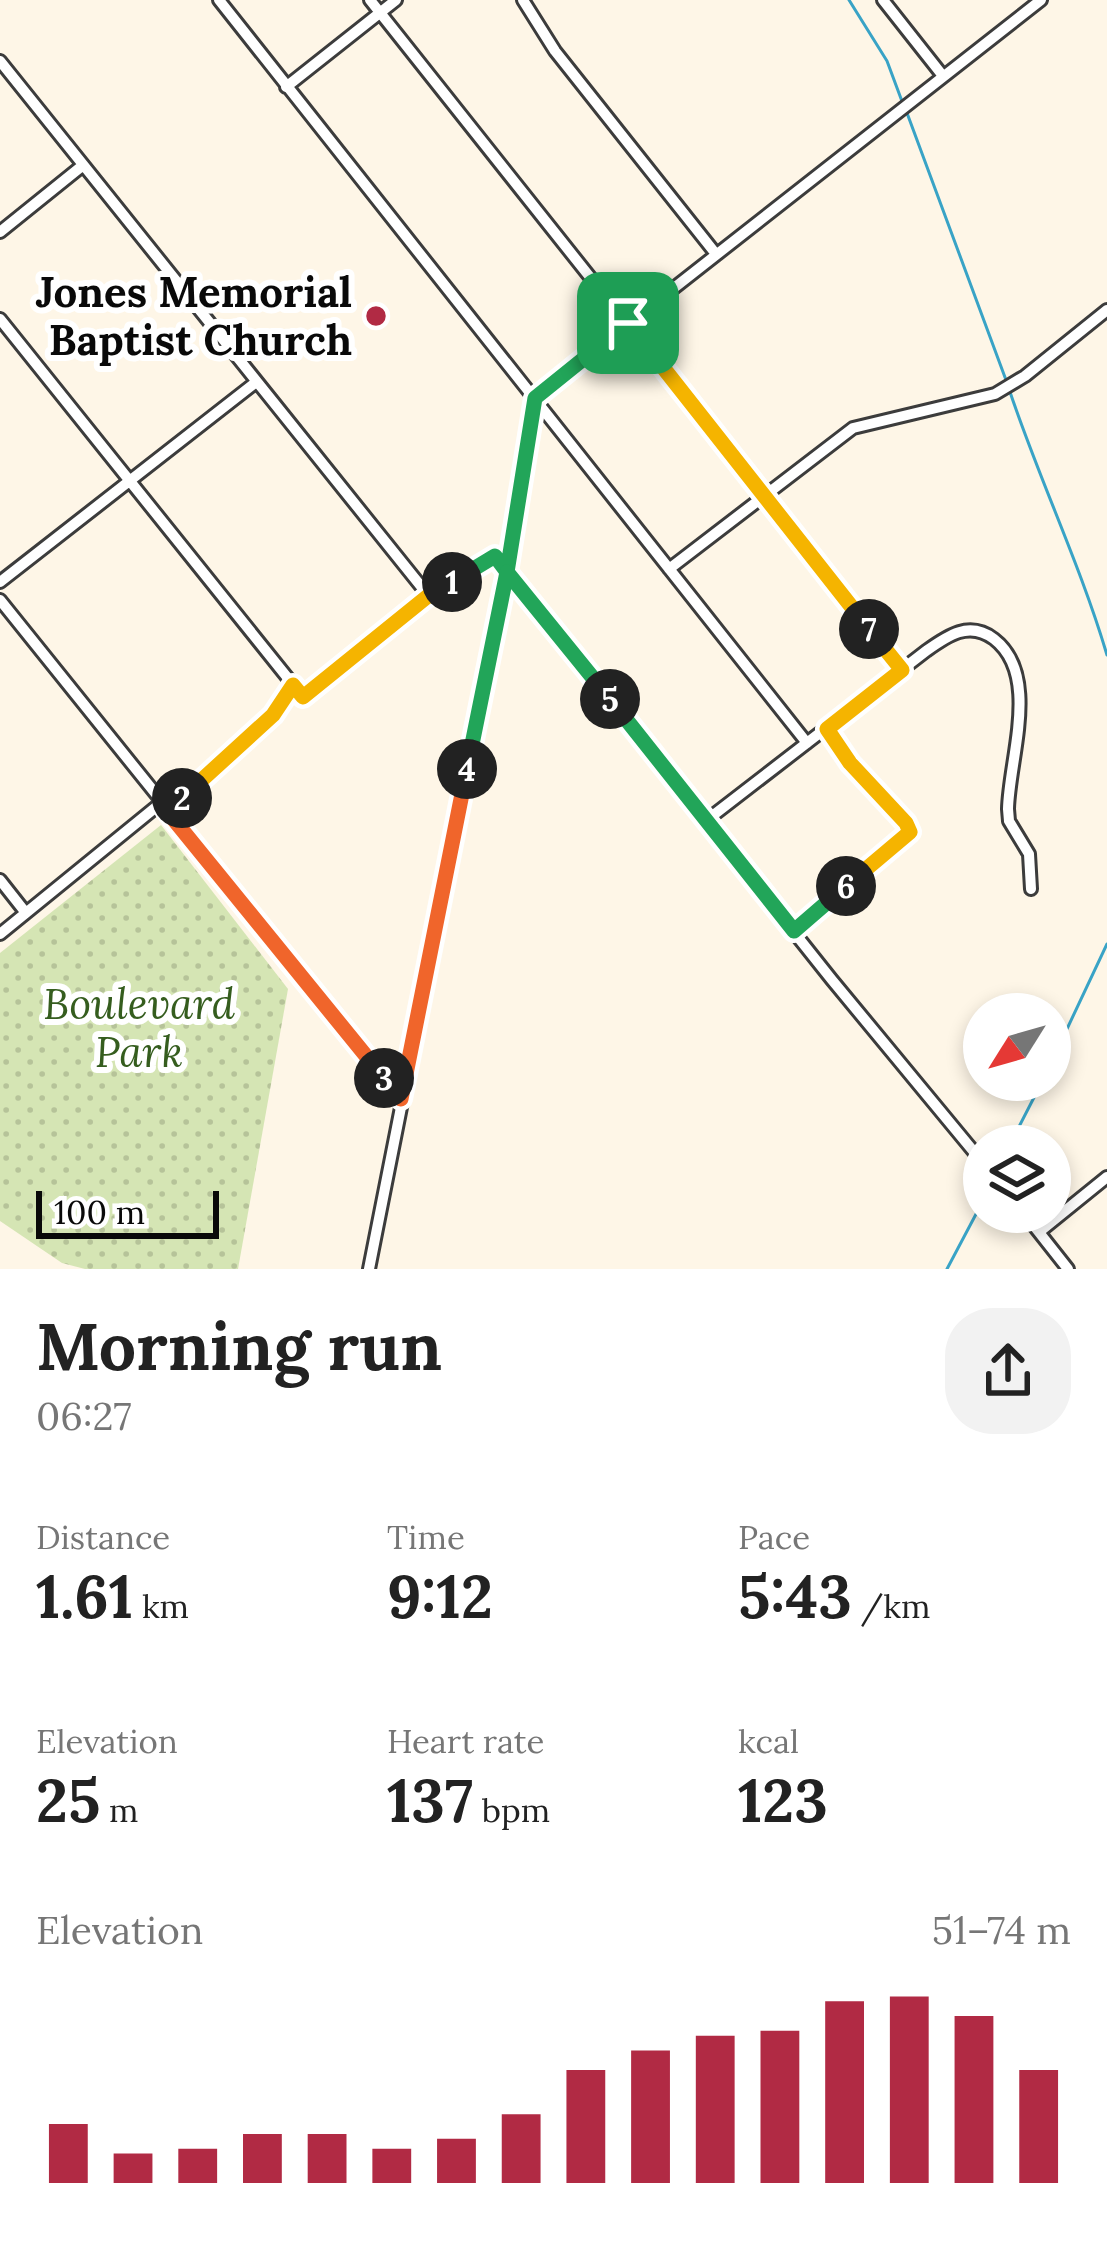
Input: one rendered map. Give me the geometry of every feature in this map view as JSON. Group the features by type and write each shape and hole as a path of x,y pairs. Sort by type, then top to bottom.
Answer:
{"street":[{"path":"219,0 807,743"},
{"path":"370,0 902,670"},
{"path":"286,87 397,0"},
{"path":"523,0 556,51 716,254"},
{"path":"884,0 943,76"},
{"path":"369,1269 507,572 535,398 1041,0"},
{"path":"0,61 428,596"},
{"path":"0,232 82,166"},
{"path":"669,569 853,428 973,401 1011,386 1107,310"},
{"path":"0,319 303,697 428,596 495,556 963,1138"},
{"path":"0,582 255,383"},
{"path":"0,600 401,1099"},
{"path":"707,820 902,670 952,633 965,629 994,639 1015,666 1018,726 1008,809 1009,821 1031,860 1031,889"},
{"path":"794,931 910,832 827,729"},
{"path":"0,934 164,806"},
{"path":"0,880 26,913"},
{"path":"1071,1206 1107,1177"},
{"path":"1040,1233 1068,1269"}],"path":[{"path":"164,806 214,772 273,715 293,685"}],"green space":[{"name":"Boulevard Park","path":"161,825 288,989 238,1269 85,1269 62,1263 0,1221 0,953"}],"waterway":[{"path":"849,0 887,61 903,104"},
{"path":"907,113 1006,380"},
{"path":"1009,389 1107,655"},
{"path":"1071,1020 1107,944"},
{"path":"1020,1125 1032,1101"},
{"path":"947,1269 966,1233"}],"place":[{"name":"Jones Memorial Baptist Church","path":"376,316"}],"route":[{"path":"628,323 535,398 507,572 495,556 428,596 303,697 293,685 273,715 166,810 401,1099 507,572 794,931 910,832 827,729 902,670 628,323"}]}
